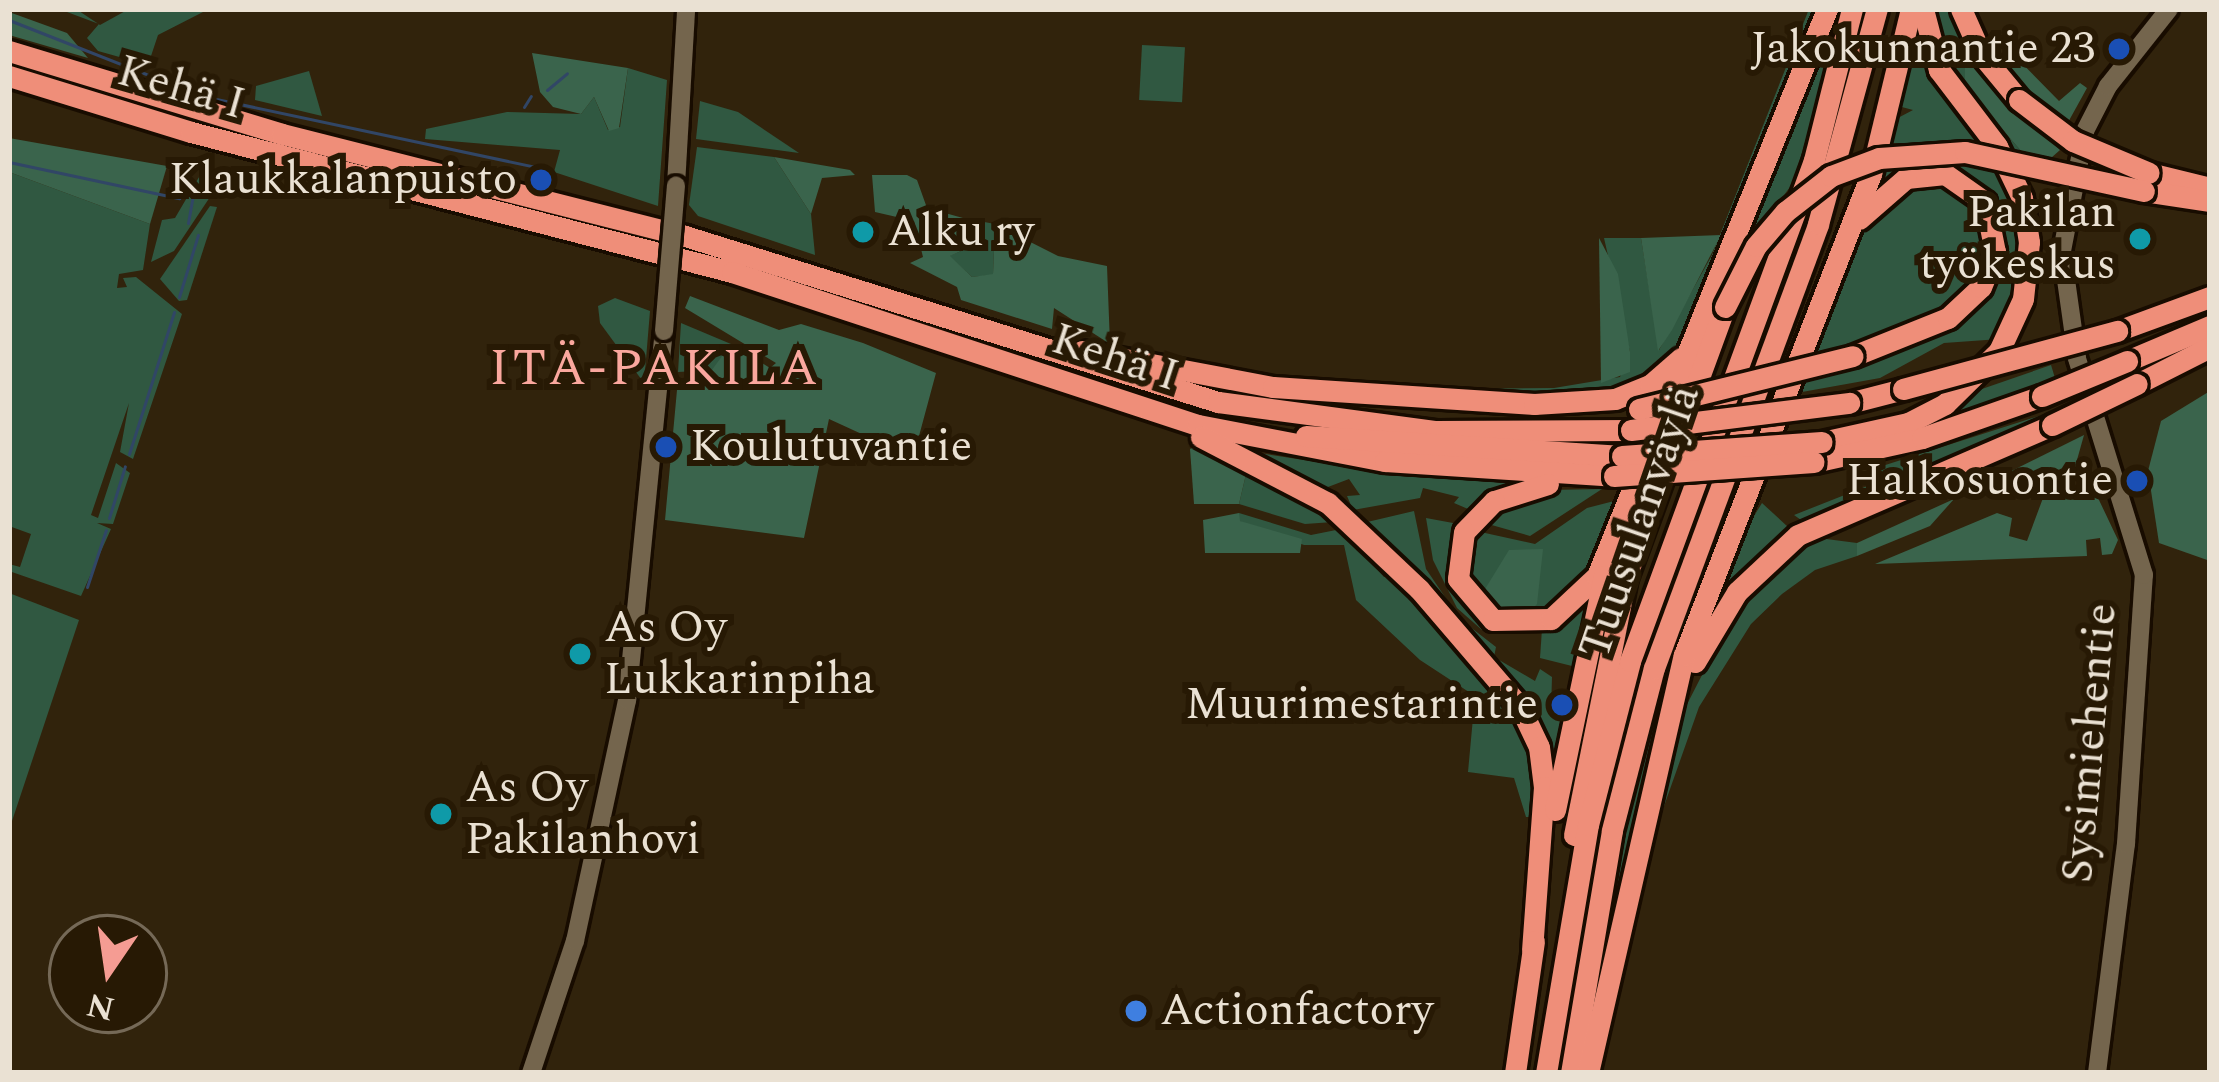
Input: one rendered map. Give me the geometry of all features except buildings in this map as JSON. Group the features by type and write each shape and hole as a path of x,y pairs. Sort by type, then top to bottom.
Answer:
{"highway":[{"path":"1574,897 1574,822 1626,577 1718,302 1827,9"},
{"name":"Tuusulanväylä","path":"1546,1073 1574,897 1646,611 1814,160 1852,9"},
{"name":"Tuusulanväylä","path":"1571,1073 1605,866 1649,684 1831,185 1877,9"},
{"path":"1588,1073 1666,729 1704,599 1883,134 1911,9"},
{"path":"1818,452 1907,423 1946,404 2000,351 2023,299 2029,242 2022,199 1996,146 1939,70 1923,9"},
{"path":"1960,9 1982,54 2018,100 2073,141 2146,182 2210,201"},
{"name":"Kehä I","path":"9,51 261,128 686,236 1031,347 1266,412 1436,431 1635,419"},
{"name":"Kehä I","path":"9,76 214,139 733,272 1089,393 1198,425 1420,465 1618,466 1818,452 1922,439 2042,396 2210,326"},
{"path":"1031,347 1333,394 1589,403 1634,392 1670,370 1756,245 1785,212 1831,176 1879,158 1965,152 2210,188"},
{"path":"1635,419 1853,356 1962,308 1988,275 1996,239 1977,192 1933,173 1883,193 1844,245"},
{"path":"1635,419 1849,403 2117,331 2210,297"},
{"path":"1618,466 1494,501 1458,548 1458,579 1477,609 1530,625 1580,598 1623,518 1718,302"},
{"path":"1666,729 1720,615 1778,550 1852,506 2052,425 2210,347"},
{"path":"1089,393 1264,464 1328,503 1375,544 1506,686 1538,747 1545,815 1515,1073"},
{"path":"1532,950 1590,632 1623,518"}],"street":[{"path":"531,1073 574,941 629,692 664,331 686,9"},
{"name":"Sysimiehentie","path":"2097,1073 2146,627 2139,541 2077,358 2062,250 2072,173 2108,86 2169,9"}],"green space":[{"path":"59,9 76,9 98,24"},
{"path":"129,9 203,12 158,35 148,65 98,51 87,38 99,24"},
{"path":"1809,9 1821,9 1674,355 1624,389 1576,398 1443,389 1554,388 1620,377 1630,352 1604,238 1641,238 1659,350 1712,255"},
{"path":"1832,9 1842,9 1838,31 1793,183 1731,267"},
{"path":"1930,9 1953,9 1978,64 1965,86 2021,151 2010,149 1952,81"},
{"path":"9,12 67,33 88,58 9,35"},
{"path":"1917,14 1948,104 1982,143 1888,143 1894,120 1913,110 1898,106"},
{"path":"1142,45 1185,47 1182,102 1139,100"},
{"path":"532,53 628,68 619,128 609,131 594,97 581,114 553,107 540,92"},
{"path":"2012,53 2059,101 2080,83 2087,88 2066,126 1998,61"},
{"path":"1965,64 1978,64 2060,150 2051,158 2021,151 1965,86"},
{"path":"628,68 667,80 658,206 554,172 560,150 425,139 426,129 507,112 581,114 594,97 608,130 620,127"},
{"path":"309,71 322,116 255,100 256,86"},
{"path":"700,101 738,112 799,153 696,139"},
{"path":"9,138 167,166 150,224 9,172"},
{"path":"697,147 774,157 811,214 815,255 698,216 689,205"},
{"path":"774,157 850,170 855,175 822,178 811,214"},
{"path":"1949,162 2005,172 2025,259 2000,339 1944,343 1880,378 1802,392 1805,378 1948,326 2002,238 1997,210 1971,177 1946,167 1874,190 1881,170"},
{"path":"9,172 150,224 143,270 119,274 117,288 127,287 123,278 136,277 182,314 133,459 120,452 129,403 91,515 98,518 116,463 130,473 113,524 97,523 111,529 81,596 9,571 9,564 20,567 31,534 9,526"},
{"path":"202,172 220,176 218,185 174,251 151,262 162,220 175,218"},
{"path":"872,175 907,175 917,180 927,208 963,218 961,251 950,256 972,277 993,274 995,224 1058,256 1107,266 1110,344 1054,308 1052,329 961,300 957,287 910,263 923,257 914,221 875,212"},
{"path":"1932,180 1973,197 1988,253 1966,293 1926,323 1809,359 1866,221 1896,192"},
{"path":"210,206 217,207 187,300 179,301 160,279"},
{"path":"963,218 995,224 993,275 972,277 949,256 961,251"},
{"path":"1721,235 1672,330 1658,351 1641,238"},
{"path":"1599,238 1618,274 1630,352 1630,372 1601,383"},
{"path":"690,296 779,330 801,324 863,343 936,373 919,436 901,452 829,419 804,538 665,520 677,390 706,378 731,344 770,368 776,363 685,308"},
{"path":"615,298 650,311 644,383 600,323 598,306"},
{"path":"681,323 731,344 714,370 678,372"},
{"path":"2051,365 2055,378 2034,390 1901,434 1979,390"},
{"path":"2210,391 2210,561 2159,543 2148,471 2161,421"},
{"path":"2061,409 1801,520 1794,515 1875,483 1876,468"},
{"path":"2084,435 2075,467 1997,495 1971,491"},
{"path":"1198,444 1247,470 1239,504 1194,504 1190,449"},
{"path":"1259,453 1387,473 1506,483 1468,509 1454,503 1459,497 1423,488 1420,498 1353,510 1347,496 1360,495 1349,479 1320,490"},
{"path":"1247,470 1333,522 1305,524 1239,504"},
{"path":"2090,481 2118,540 2112,554 2102,555 2100,538 2086,540 2087,556 1875,564 1997,513 2012,518 2009,536 2027,541 2043,498"},
{"path":"1602,489 1530,536 1481,522 1505,504 1550,490"},
{"path":"1741,497 1664,704 1598,974 1629,809 1672,657 1728,498"},
{"path":"1695,499 1702,499 1615,771 1556,1073 1597,827 1639,664"},
{"path":"1954,499 1930,526 1857,556 1857,543"},
{"path":"1618,500 1591,568 1544,616 1511,617 1468,583 1464,552 1476,531 1535,544 1587,508"},
{"path":"1762,503 1788,527 1715,602 1730,555"},
{"path":"1414,511 1426,569 1460,619 1496,647 1494,657 1535,681 1540,669 1552,677 1551,711 1562,712 1553,788 1544,744 1363,523"},
{"path":"1239,513 1311,535 1341,529 1384,577 1392,574 1500,692 1531,747 1537,817 1526,817 1514,778 1468,772 1475,696 1420,660 1356,600 1344,545 1304,545 1239,521"},
{"path":"1239,513 1240,521 1302,539 1300,553 1205,553 1203,520"},
{"path":"1426,518 1453,523 1450,574 1462,601 1510,634 1482,630 1457,608 1433,560"},
{"path":"1811,537 1857,543 1857,556 1815,570 1782,594 1751,624 1699,707 1657,826 1596,1073 1681,716 1742,597"},
{"path":"1543,549 1537,604 1527,615 1498,612 1482,594 1509,550"},
{"path":"9,593 79,620 9,830"},
{"path":"1593,593 1572,666 1540,658 1542,629"}],"waterway":[{"path":"9,20 202,96 537,167"},
{"path":"547,90 567,73"},
{"path":"524,107 531,96"},
{"path":"9,162 179,198 210,181"},
{"path":"188,223 193,196"},
{"path":"179,297 198,235"},
{"path":"129,454 174,312"},
{"path":"109,518 125,466"},
{"path":"87,587 106,530"}],"place":[{"name":"Jakokunnantie 23","path":"2119,49"},
{"name":"Klaukkalanpuisto","path":"541,180"},
{"name":"Alku ry","path":"863,232"},
{"name":"Pakilan työkeskus","path":"2140,239"},
{"name":"Koulutuvantie","path":"666,447"},
{"name":"Halkosuontie","path":"2137,481"},
{"name":"As Oy Lukkarinpiha","path":"580,654"},
{"name":"Muurimestarintie","path":"1562,705"},
{"name":"As Oy Pakilanhovi","path":"441,814"},
{"name":"Actionfactory","path":"1136,1011"}],"district":[{"name":"ITÄ-PAKILA","path":"655,369"}]}
